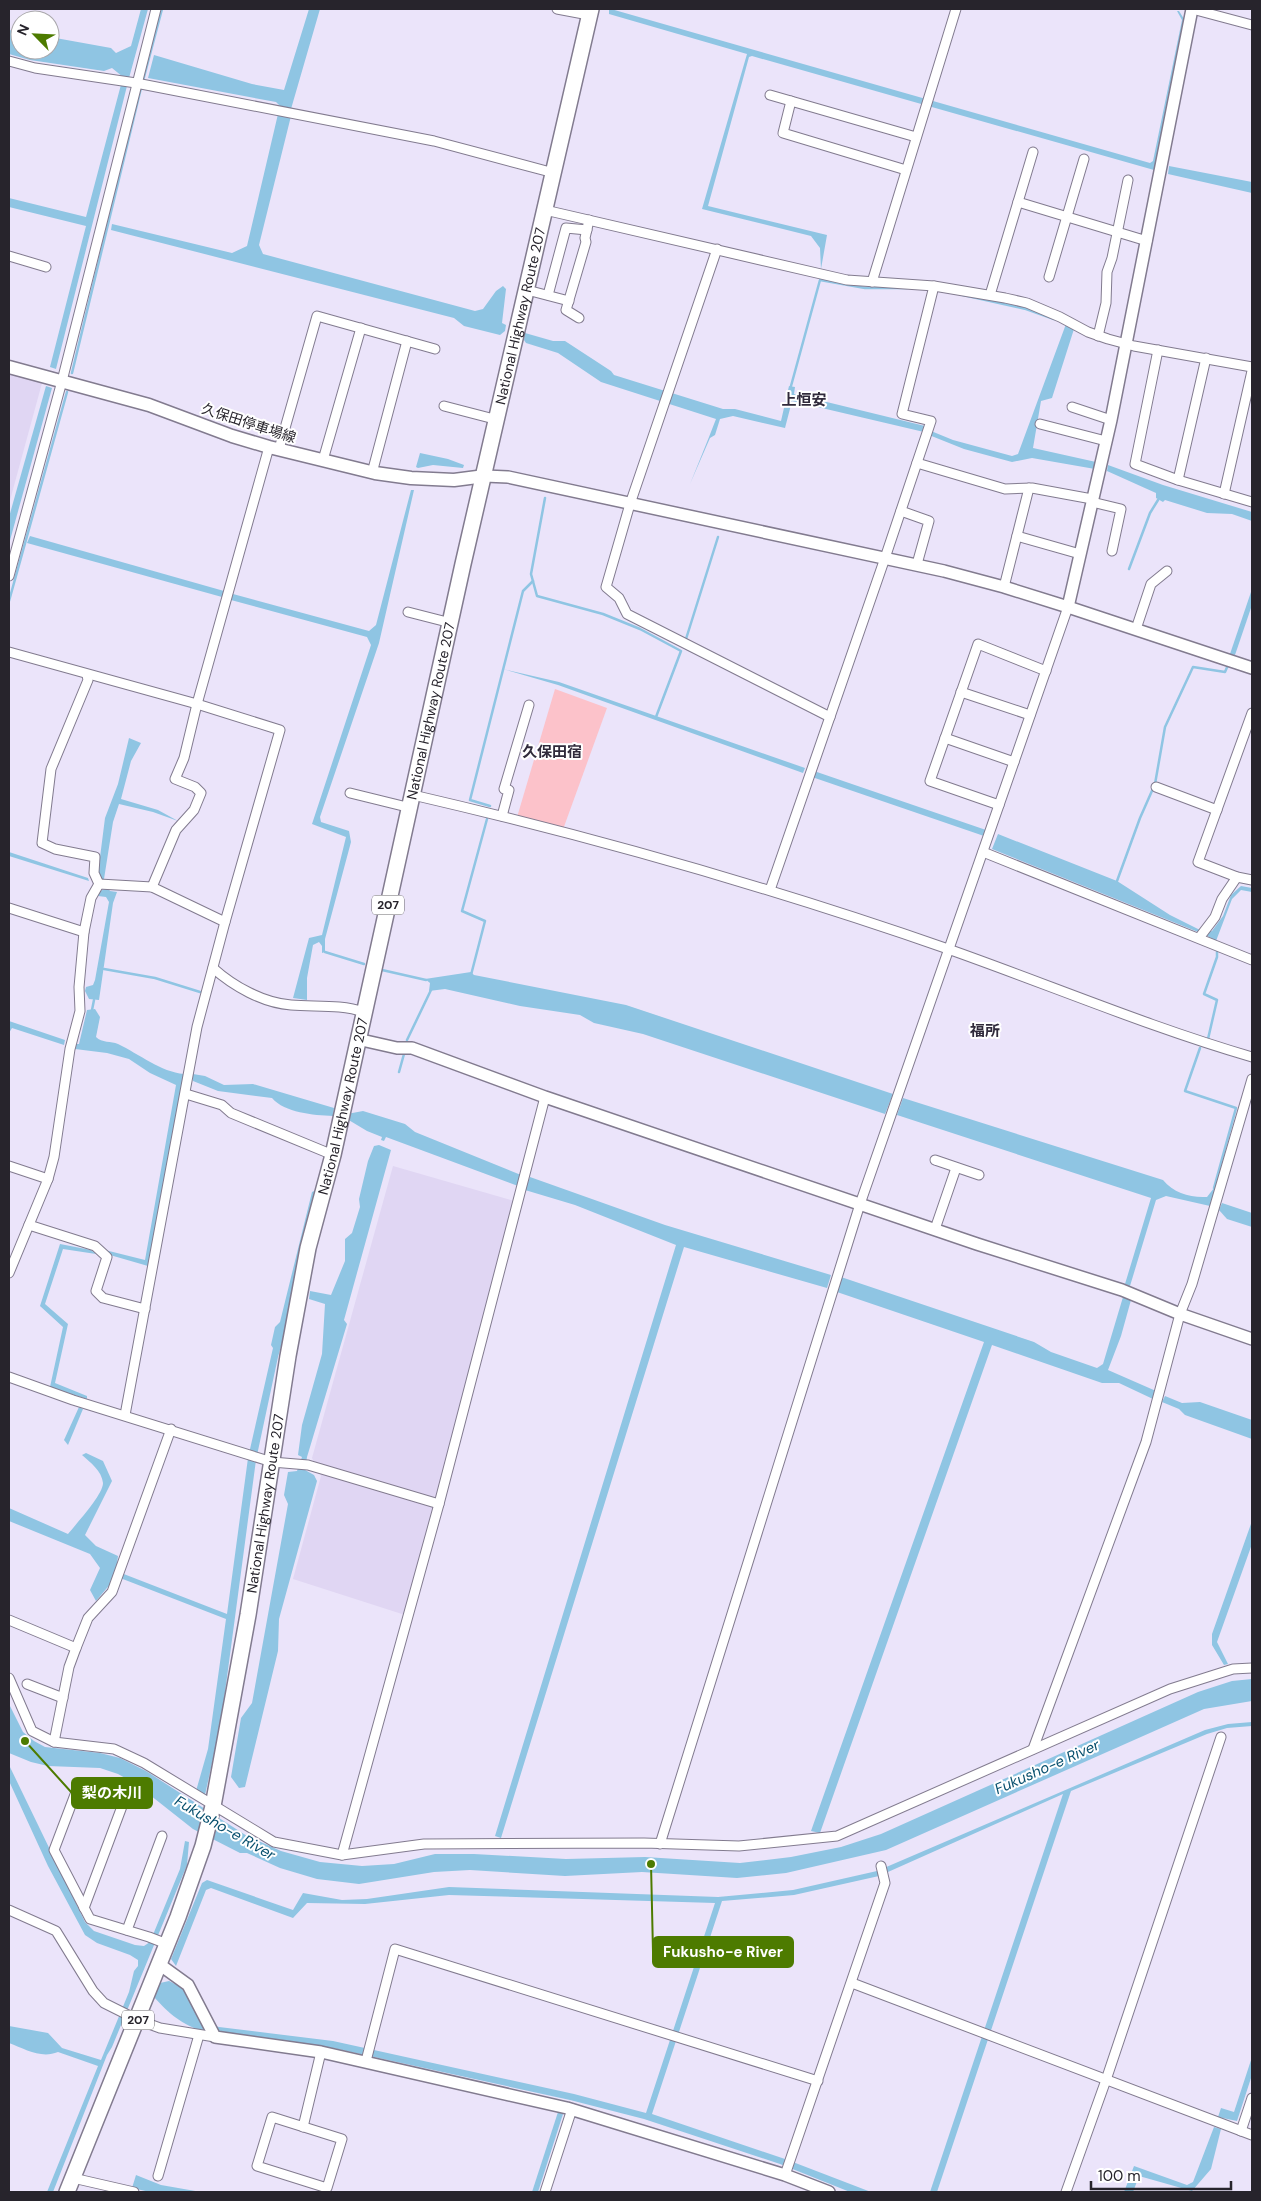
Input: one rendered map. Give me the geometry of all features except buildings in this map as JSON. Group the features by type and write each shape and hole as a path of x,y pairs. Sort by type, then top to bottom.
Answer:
{"highway":[{"name":"National Highway Route 207","path":"70,2185 133,2018 159,1964 163,1942 203,1846 213,1806 229,1730 267,1460 308,1248 333,1155 357,1039 590,12"}],"main road":[{"name":"久保田停車場線","path":"9,367 149,405 232,436 372,472 411,478 454,480 485,476"}],"street":[{"path":"9,576 62,381 156,9"},
{"path":"557,9 590,12"},
{"path":"872,282 956,9"},
{"path":"660,1844 860,1204 1068,607 1111,420 1192,9 1252,25"},
{"path":"9,61 35,68 138,83 434,141 554,173"},
{"path":"770,95 916,137"},
{"path":"791,101 783,133 906,170"},
{"path":"990,295 1032,152"},
{"path":"1049,277 1084,159"},
{"path":"1098,336 1106,303 1107,272 1128,180"},
{"path":"1018,202 1147,241"},
{"path":"545,210 825,275 872,282 934,286 1027,302 1098,336 1126,344 1252,366"},
{"path":"579,318 566,310 586,242 585,238 589,220"},
{"path":"548,296 566,228 587,230"},
{"path":"717,249 630,504 606,587 619,598 627,614 830,718"},
{"path":"9,256 46,267"},
{"path":"770,890 931,421 902,414 934,286"},
{"path":"527,290 569,301"},
{"path":"152,887 176,830 194,810 201,793 195,787 175,779 184,758 227,596 317,316 435,349"},
{"path":"323,460 361,328"},
{"path":"372,472 407,341"},
{"path":"1158,350 1135,464 1178,480 1252,502"},
{"path":"1178,480 1206,358"},
{"path":"1224,494 1252,371"},
{"path":"444,406 498,420"},
{"path":"1072,407 1111,420"},
{"path":"1040,424 1106,441"},
{"path":"917,463 1005,488 1028,488 1121,509 1112,551"},
{"path":"485,476 508,477 918,564 1004,587 1252,668"},
{"path":"1004,587 1028,488"},
{"path":"901,511 929,522 918,564"},
{"path":"1017,536 1080,554"},
{"path":"1136,629 1151,584 1167,571"},
{"path":"408,612 451,623"},
{"path":"999,805 930,781 961,692 978,644 1046,671"},
{"path":"9,652 197,704 280,730 197,1027 125,1415"},
{"path":"87,674 88,680 51,769 42,843 55,849 96,857 94,873 99,884"},
{"path":"961,692 1030,716"},
{"path":"502,816 509,790 504,789 529,705"},
{"path":"1252,713 1198,862 1237,877 1252,880"},
{"path":"945,738 1014,762"},
{"path":"1156,787 1217,810"},
{"path":"350,794 412,801 502,816 770,890 948,949 1196,1041 1252,1058"},
{"path":"983,852 1252,960"},
{"path":"1200,938 1215,917 1222,899 1237,877"},
{"path":"99,884 152,887 225,922"},
{"path":"9,1273 48,1180 54,1156 71,1044 80,1011 78,987 84,932 91,898 99,884"},
{"path":"9,908 84,932"},
{"path":"213,968 222,976 258,997 289,1005 347,1006 364,1012"},
{"path":"357,1039 396,1048 412,1048 545,1097 860,1204 1122,1290 1180,1314 1252,1339"},
{"path":"1033,1749 1146,1442 1180,1314 1192,1284 1252,1079"},
{"path":"186,1094 222,1106 231,1113 333,1155"},
{"path":"342,1855 439,1504 545,1097"},
{"path":"934,1160 979,1175"},
{"path":"9,1166 48,1180"},
{"path":"935,1229 956,1168"},
{"path":"28,1226 95,1246 107,1257 96,1291 103,1298 145,1309"},
{"path":"9,1377 73,1400 171,1429 246,1454 267,1460 308,1466 439,1504"},
{"path":"54,1742 69,1667 76,1648 88,1618 112,1592 171,1429"},
{"path":"9,1620 76,1648"},
{"path":"9,1678 11,1687 32,1731 54,1742 114,1749 144,1763 274,1842 342,1855 424,1844 739,1846 837,1836 1170,1689 1233,1669 1252,1668"},
{"path":"27,1684 63,1698"},
{"path":"1066,2192 1106,2080 1221,1737"},
{"path":"79,1784 54,1850 84,1908 90,1919 163,1942"},
{"path":"84,1908 124,1801"},
{"path":"127,1930 162,1836"},
{"path":"785,2175 885,1883 881,1866"},
{"path":"9,1911 56,1931 92,1991 104,2003 133,2018 160,2028 321,2052 572,2109 785,2175 829,2192"},
{"path":"366,2061 395,1949 818,2081"},
{"path":"159,1964 188,1985 215,2037"},
{"path":"852,1983 1252,2135"},
{"path":"158,2176 199,2035"},
{"path":"303,2127 321,2052"},
{"path":"1241,2131 1252,2098"},
{"path":"545,2192 572,2109"},
{"path":"272,2117 303,2127 342,2139 327,2188 257,2166 272,2117"},
{"path":"70,2185 134,2192"}],"shaded area":[{"path":"9,374 42,383 9,504"},
{"path":"555,689 607,708 561,835 515,824"},
{"path":"393,1166 514,1201 405,1615 293,1579 321,1476 312,1458"}],"water":[{"path":"141,9 148,9 56,369 50,367 86,226 9,207 9,198 86,217 123,77 112,68 104,71 30,60 60,60 60,39 111,48 116,53 131,46"},
{"path":"309,9 320,9 291,109 280,106 276,102 148,78 154,55 252,84 284,90"},
{"path":"611,9 1150,163 1153,161 1182,20 1177,11 1179,11 1184,19 1154,170 752,56 749,57 708,206 827,235 821,269 820,248 811,236 702,209 747,54 609,14"},
{"path":"10,30 10,54 9,54"},
{"path":"278,114 291,116 259,245 263,254 475,311 483,309 496,291 503,286 506,289 502,323 506,325 505,331 500,335 464,326 454,318 111,230 112,224 232,253 247,246"},
{"path":"1169,166 1252,182 1252,193 1168,174"},
{"path":"1066,324 1074,329 1052,398 1041,401 1033,448 1096,462 1095,469 1032,458 1012,462 964,449 929,435 931,431 953,440 1012,456 1018,454"},
{"path":"525,333 553,341 565,341 611,371 614,375 723,409 735,409 781,421 789,386 795,387 794,394 925,426 924,432 792,401 785,428 733,416 720,419 715,435 710,438 690,484 716,419 601,382 558,353 526,343 524,340"},
{"path":"46,386 52,388 9,544 9,517"},
{"path":"420,453 448,459 464,465 463,468 433,465 418,468 416,467"},
{"path":"1108,465 1163,485 1252,512 1252,521 1232,514 1207,513 1165,500 1163,502 1156,498 1156,493 1107,471"},
{"path":"411,490 414,490 379,643 320,817 321,822 349,831 351,842 325,939 325,952 322,953 322,946 319,942 313,945 307,978 307,1000 293,998 309,938 322,935 346,837 312,824 371,645 367,637 231,600 233,594 369,631 376,625"},
{"path":"30,536 224,591 222,597 27,543"},
{"path":"1252,589 1252,605 1235,655 1230,654"},
{"path":"503,669 559,682 805,768 803,773 558,685"},
{"path":"129,738 141,743 131,761 121,799 158,810 178,821 153,812 119,804 113,822 104,879 101,879 98,873 105,818 118,784"},
{"path":"814,771 986,830 984,836 812,777"},
{"path":"998,834 1117,881 1170,915 1200,930 1198,932 992,849"},
{"path":"9,852 88,878 89,881 9,856"},
{"path":"1241,886 1252,888 1252,892 1241,890 1232,899 1216,941 1204,934 1212,931 1223,916 1231,895"},
{"path":"108,888 110,891 117,892 113,903 99,1000 89,999 85,991 86,987 93,985 95,980 109,902 106,897 98,896 100,891"},
{"path":"471,972 474,975 626,1005 893,1094 885,1114 643,1034 594,1023 580,1015 520,1006 445,989 429,991 430,983 425,979"},
{"path":"95,1009 100,1017 96,1037 98,1039 118,1044 167,1070 184,1074 148,1266 110,1255 105,1250 145,1260 176,1085 150,1073 129,1059 107,1053 75,1049 76,1044 79,1044 87,1010"},
{"path":"9,1021 65,1040 64,1045 12,1028 9,1033"},
{"path":"193,1074 205,1076 224,1085 253,1084 334,1108 333,1116 308,1114 292,1110 284,1107 272,1098 218,1091 193,1081"},
{"path":"903,1098 1163,1180 1167,1185 1183,1194 1194,1197 1207,1197 1214,1188 1214,1195 1210,1206 1166,1196 1156,1200 1130,1286 1125,1284 1151,1198 897,1115"},
{"path":"363,1111 405,1124 415,1132 521,1175 518,1186 386,1137 384,1141 381,1140 382,1137 367,1131 347,1119 347,1114"},
{"path":"379,1145 391,1150 344,1320 347,1324 307,1457 305,1470 314,1475 317,1481 279,1619 278,1651 245,1787 239,1788 231,1777 241,1718 252,1703 288,1504 284,1495 288,1472 297,1471 302,1457 298,1455 302,1425 322,1354 325,1304 309,1299 310,1291 331,1295 345,1261 345,1239 352,1233 360,1207 359,1199 368,1161 374,1146"},
{"path":"530,1177 665,1225 831,1275 827,1288 684,1247 501,1838 495,1836 676,1245 575,1205 525,1190"},
{"path":"318,1189 293,1302 278,1357 256,1460 221,1722 205,1795 196,1791 208,1749 226,1619 115,1576 96,1601 90,1590 100,1568 90,1554 9,1521 9,1508 68,1534 99,1495 103,1483 98,1471 82,1455 86,1453 103,1461 112,1481 85,1535 96,1546 118,1556 116,1571 227,1614 248,1458 273,1348 271,1345 275,1327 280,1322 312,1192"},
{"path":"1222,1203 1252,1213 1252,1227 1227,1219 1219,1210"},
{"path":"60,1244 91,1250 96,1254 63,1249 45,1304 68,1324 55,1383 87,1396 87,1399 50,1387 63,1327 40,1306"},
{"path":"841,1277 1034,1342 1051,1352 1097,1368 1103,1364 1123,1297 1131,1300 1121,1336 1108,1370 1156,1391 1153,1399 1119,1383 1102,1383 992,1345 820,1833 811,1831 984,1342 837,1292"},
{"path":"1165,1396 1182,1403 1200,1402 1252,1420 1252,1439 1185,1415 1179,1409 1162,1402"},
{"path":"79,1407 83,1409 68,1445 64,1440"},
{"path":"1252,1521 1252,1544 1217,1642 1228,1664 1224,1665 1212,1645 1212,1634"},
{"path":"1252,1679 1252,1701 1204,1709 886,1850 786,1873 737,1878 642,1872 565,1876 470,1870 434,1872 359,1884 317,1879 280,1868 247,1853 240,1853 193,1829 136,1784 118,1774 100,1768 48,1766 31,1762 9,1753 9,1704 23,1732 45,1747 100,1753 120,1758 146,1771 247,1836 281,1851 320,1862 362,1866 394,1864 435,1854 474,1854 566,1859 645,1857 740,1863 791,1857 841,1847 881,1834 1198,1692 1232,1681"},
{"path":"1252,1722 1252,1726 1227,1728 1207,1734 1071,1791 937,2192 930,2192 1063,1794 879,1876 794,1895 722,1901 652,2114 785,2159 871,2192 850,2192 780,2164 644,2119 570,2100 333,2048 204,2032 189,2026 177,2018 154,1997 160,1983 169,1981 183,1988 201,2022 219,2027 333,2041 574,2094 646,2113 715,1903 449,1895 365,1904 307,1903 293,1918 211,1888 206,1890 176,1966 171,1959 202,1883 207,1880 293,1910 303,1893 342,1900 367,1899 449,1887 718,1897 793,1890 877,1871 1205,1730 1228,1724"},
{"path":"9,1765 85,1922 94,1931 135,1945 144,1946 150,1942 180,1869 185,1841 189,1842 187,1865 112,2047 107,2055 53,2192 47,2192 98,2066 58,2052 39,2054 9,2043 9,2026 48,2033 62,2048 101,2060 129,1992 134,1971 138,1966 138,1960 130,1955 97,1943 85,1935 48,1866 9,1781"},
{"path":"1252,2057 1252,2075 1237,2121 1218,2117 1221,2108 1234,2112"},
{"path":"558,2112 563,2114 538,2192 532,2192"},
{"path":"1214,2127 1221,2129 1211,2169 1192,2191 1139,2176 1133,2192 1124,2192 1134,2166 1187,2185 1193,2182"},
{"path":"136,2175 161,2185 201,2192 150,2192 132,2188"}],"waterway":[{"path":"72,373 162,9"},
{"path":"791,386 820,280 865,288 907,288"},
{"path":"963,295 1026,309 1054,319"},
{"path":"9,601 67,392"},
{"path":"545,498 531,574 537,596 603,614 640,629 681,651 656,717"},
{"path":"1129,569 1150,513 1158,500"},
{"path":"686,639 718,537"},
{"path":"490,806 470,800 523,591 533,581"},
{"path":"1117,881 1140,818 1155,784 1165,727 1193,667 1225,672 1228,665"},
{"path":"471,975 485,921 462,911 487,819"},
{"path":"1208,1039 1217,1000 1204,994 1217,957 1217,950"},
{"path":"325,952 364,964"},
{"path":"104,969 155,978 200,992"},
{"path":"382,970 426,980"},
{"path":"407,1040 431,990"},
{"path":"92,1010 94,1000"},
{"path":"1200,1048 1185,1091 1236,1108 1214,1188"},
{"path":"399,1072 404,1054"}],"place":[{"name":"梨の木川","path":"25,1741"},
{"name":"Fukusho-e River","path":"651,1864"}],"district":[{"name":"上恒安","path":"804,400"},
{"name":"久保田宿","path":"552,752"},
{"name":"福所","path":"985,1031"}]}
